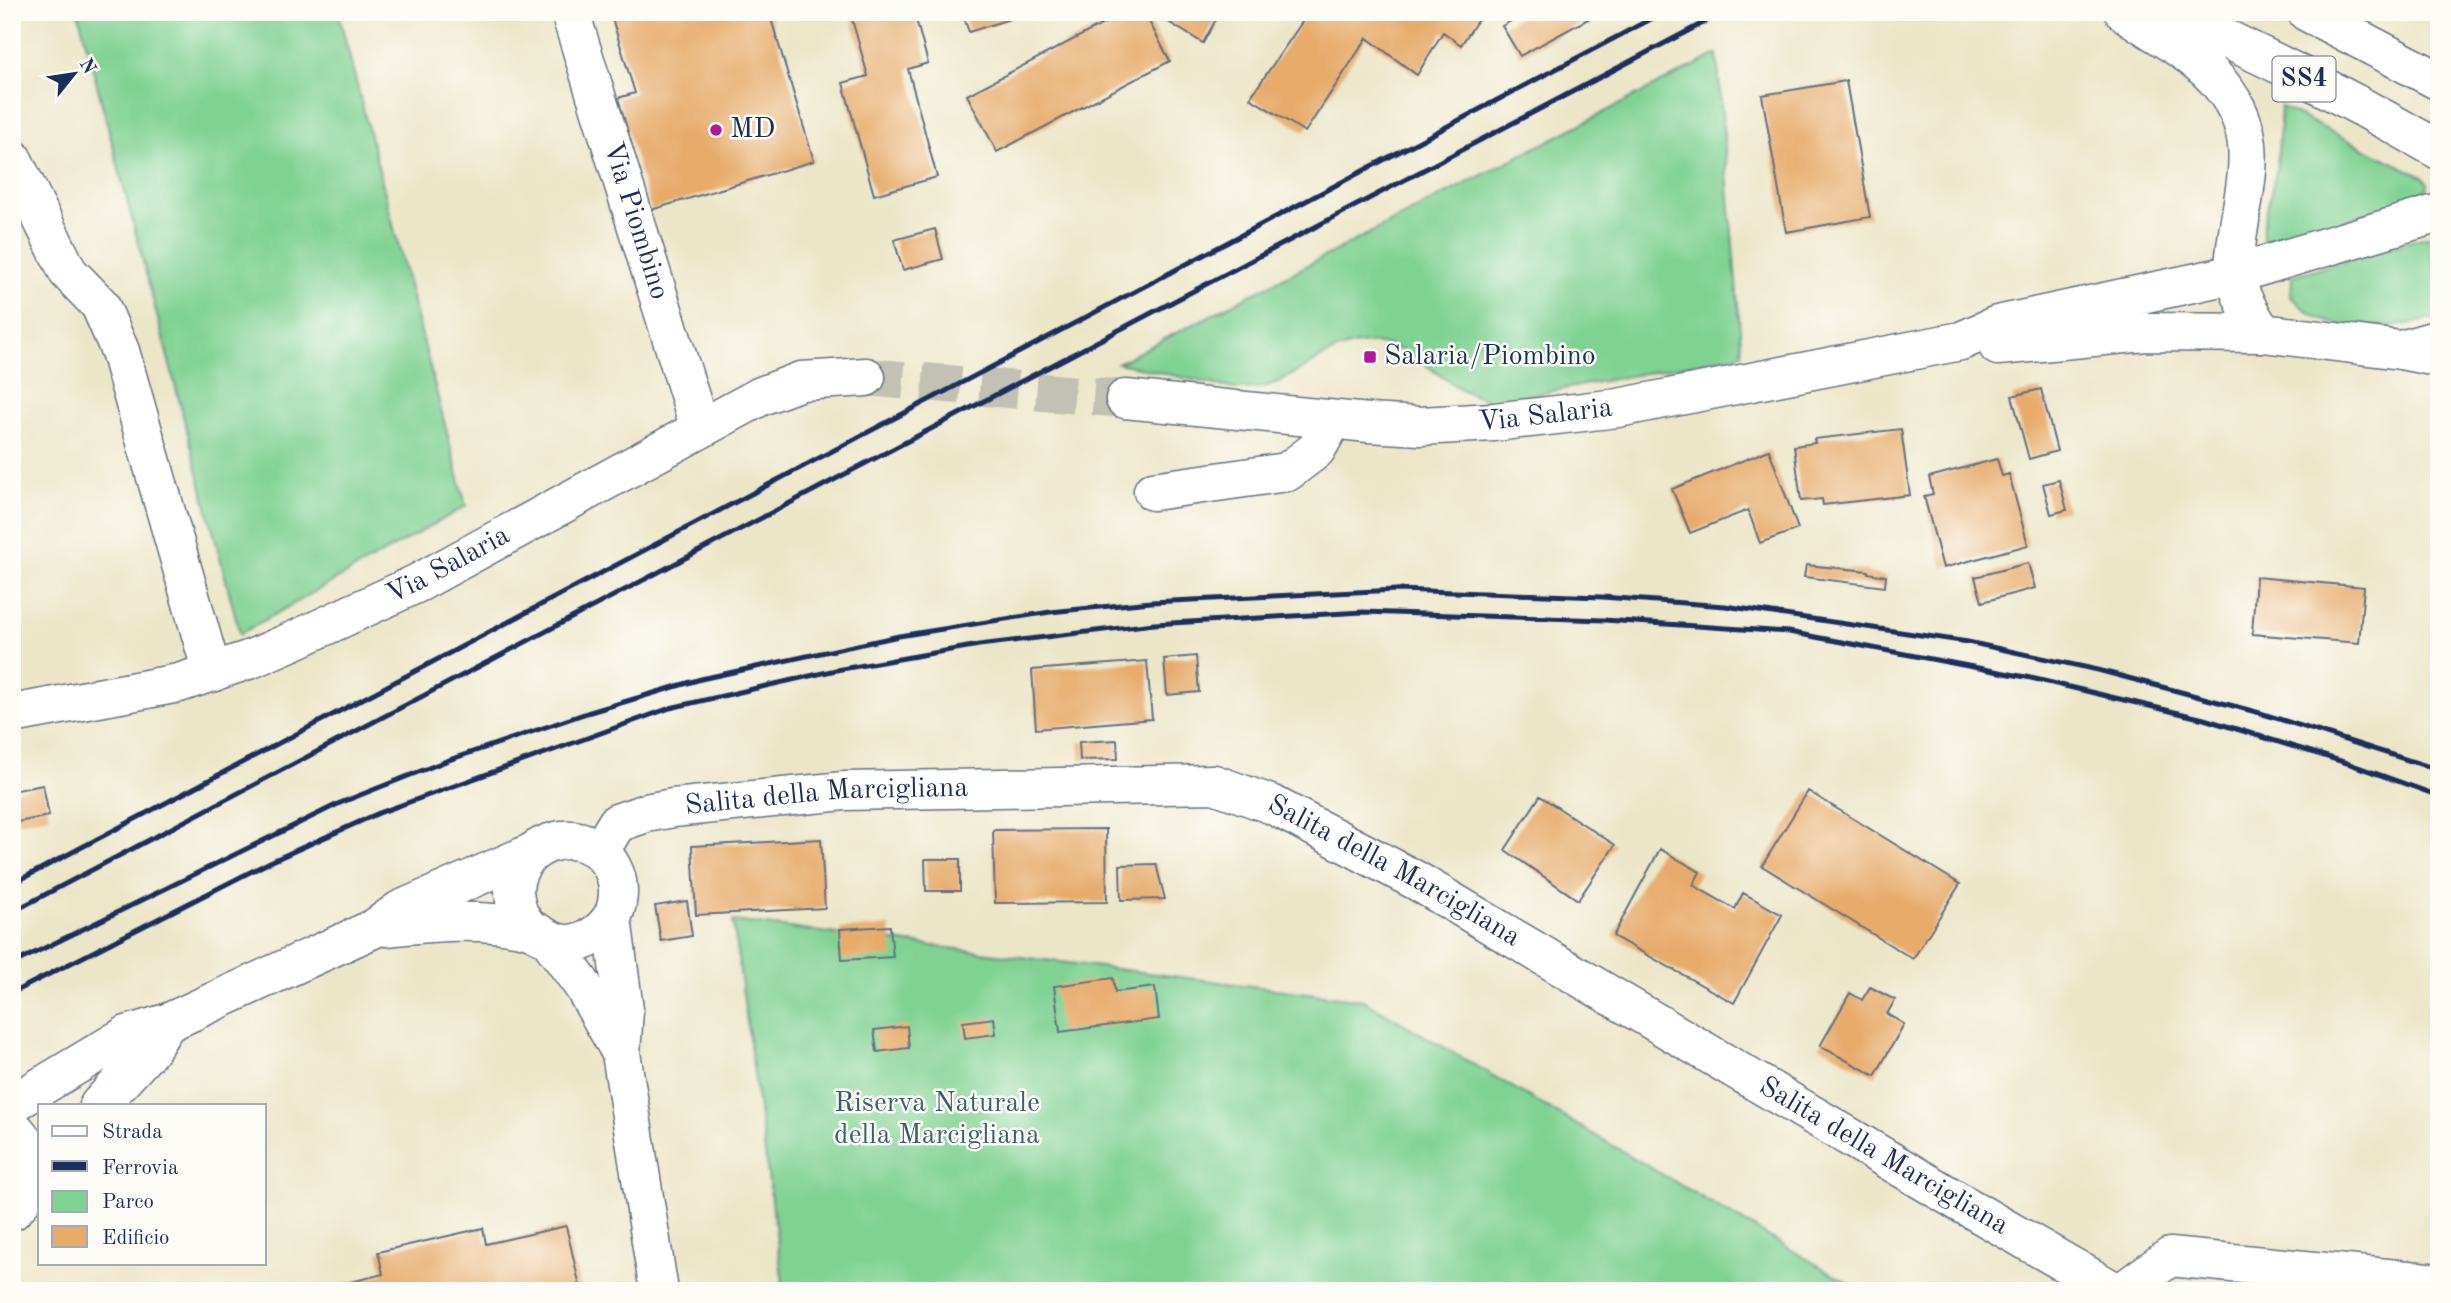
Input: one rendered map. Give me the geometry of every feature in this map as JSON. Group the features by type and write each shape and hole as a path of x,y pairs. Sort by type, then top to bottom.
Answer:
{"street":[{"name":"Via Piombino","path":"570,12 700,429"},
{"path":"2124,12 2206,69 2225,91 2240,115 2247,137 2249,159 2235,253 2235,274 2250,314 2263,333"},
{"name":"SS4","path":"2167,12 2337,94 2439,150"},
{"name":"SS4","path":"2307,12 2439,81"},
{"path":"12,158 68,272 100,305 120,351 212,673"},
{"path":"1961,341 1997,325 2235,274 2439,213"},
{"path":"1961,341 2002,346 2146,332 2263,333 2401,350 2439,358"},
{"path":"2401,350 2439,339"},
{"name":"Via Salaria","path":"1125,399 1420,426 1579,414 1961,341"},
{"name":"Via Salaria","path":"12,714 179,683 212,673 295,640 418,583 700,429 787,385 814,379 866,377"},
{"path":"1153,491 1287,472 1316,450 1333,419"},
{"name":"Salita della Marcigliana","path":"600,851 617,823 646,813 673,808 844,791 1214,784 1273,805 1416,881 2114,1291"},
{"path":"12,1104 127,1035 167,1023 375,928 400,910 529,854 545,843 563,839 583,841 600,851 611,865 618,882 618,901 612,918 600,932 586,940 569,944 471,920 375,928"},
{"path":"529,854 517,871 514,891 518,912 583,986 621,1053"},
{"path":"612,918 624,1010 621,1053 659,1291"},
{"path":"100,1104 150,1050 167,1023"},
{"path":"12,1128 20,1134 29,1152 32,1170 27,1194"},
{"path":"2123,1291 2170,1257 2439,1283"}],"green space":[{"path":"78,12 338,12 466,506 240,634"},
{"path":"1717,54 1742,354 1501,401 1469,393 1411,356 1381,344 1348,346 1282,380 1250,389 1234,389 1118,363"},
{"path":"2281,107 2423,177 2428,183 2427,189 2420,196 2263,246 2263,225 2277,168"},
{"path":"2439,233 2439,317 2393,326 2340,324 2313,315 2291,297 2292,276"},
{"name":"Riserva Naturale della Marcigliana","path":"733,921 1363,1000 1862,1291 784,1291"}],"building":[{"name":"MD","path":"610,12 769,12 814,161 651,210 618,98 635,93"},
{"path":"850,12 914,12 928,63 908,69 937,177 874,195 843,83 868,76"},
{"path":"962,12 1028,12 1028,13 969,32"},
{"path":"1126,12 1144,12 1170,61 997,152 967,95"},
{"path":"1152,12 1220,12 1203,43"},
{"path":"1309,12 1483,12 1461,45 1443,32 1417,75 1367,38 1305,132 1250,98"},
{"path":"1527,12 1601,12 1520,56 1502,26"},
{"path":"1846,81 1870,217 1786,232 1762,95"},
{"path":"935,229 943,259 903,270 894,240"},
{"path":"2041,389 2057,451 2029,459 2012,396"},
{"path":"1901,429 1910,495 1823,505 1822,499 1801,501 1794,446 1815,443 1814,439"},
{"path":"1769,450 1798,529 1760,543 1748,510 1690,533 1672,489"},
{"path":"1997,459 2002,476 2009,474 2028,545 1943,568 1924,496 1933,494 1929,477"},
{"path":"2059,480 2067,510 2051,514 2043,484"},
{"path":"2028,563 2035,588 1982,602 1975,577"},
{"path":"1806,565 1868,571 1886,576 1885,587 1804,577"},
{"path":"2256,577 2364,587 2359,643 2252,634"},
{"path":"1196,656 1199,692 1167,695 1164,659"},
{"path":"1147,661 1152,719 1036,729 1032,670"},
{"path":"1117,740 1118,759 1080,760 1079,742"},
{"path":"43,785 49,816 12,823 12,791"},
{"path":"1808,791 1960,884 1913,959 1762,866"},
{"path":"1540,796 1615,845 1578,900 1505,850"},
{"path":"1106,829 1107,902 995,903 993,830"},
{"path":"821,839 825,908 696,915 692,846"},
{"path":"1660,849 1700,872 1693,885 1735,909 1743,893 1782,915 1734,1003 1613,936"},
{"path":"925,859 960,859 960,891 926,891"},
{"path":"1156,864 1165,899 1121,900 1120,865"},
{"path":"687,901 692,936 661,941 655,906"},
{"path":"890,926 893,957 842,960 840,929"},
{"path":"1113,978 1115,992 1155,987 1159,1019 1060,1032 1054,986"},
{"path":"1870,987 1895,1000 1887,1014 1904,1024 1875,1076 1820,1046 1850,993 1862,1000"},
{"path":"994,1018 996,1034 965,1038 963,1022"},
{"path":"907,1026 909,1048 877,1052 874,1030"},
{"path":"566,1226 581,1291 315,1291 383,1274 378,1252 483,1228 486,1244"}],"tunnel":[{"path":"866,377 1125,399"}],"railway":[{"path":"12,884 1664,12"},
{"path":"12,912 1724,12"},
{"path":"12,964 340,803 446,761 587,713 701,679 899,636 1050,612 1151,602 1397,590 1602,597 1725,606 1968,642 2098,670 2260,713 2439,770"},
{"path":"12,993 270,862 379,813 670,708 836,670 979,645 1154,624 1363,612 1604,620 1789,632 2031,678 2204,719 2347,763 2439,796"}],"place":[{"name":"MD","path":"716,130"},
{"name":"Salaria/Piombino","path":"1370,357"}]}
